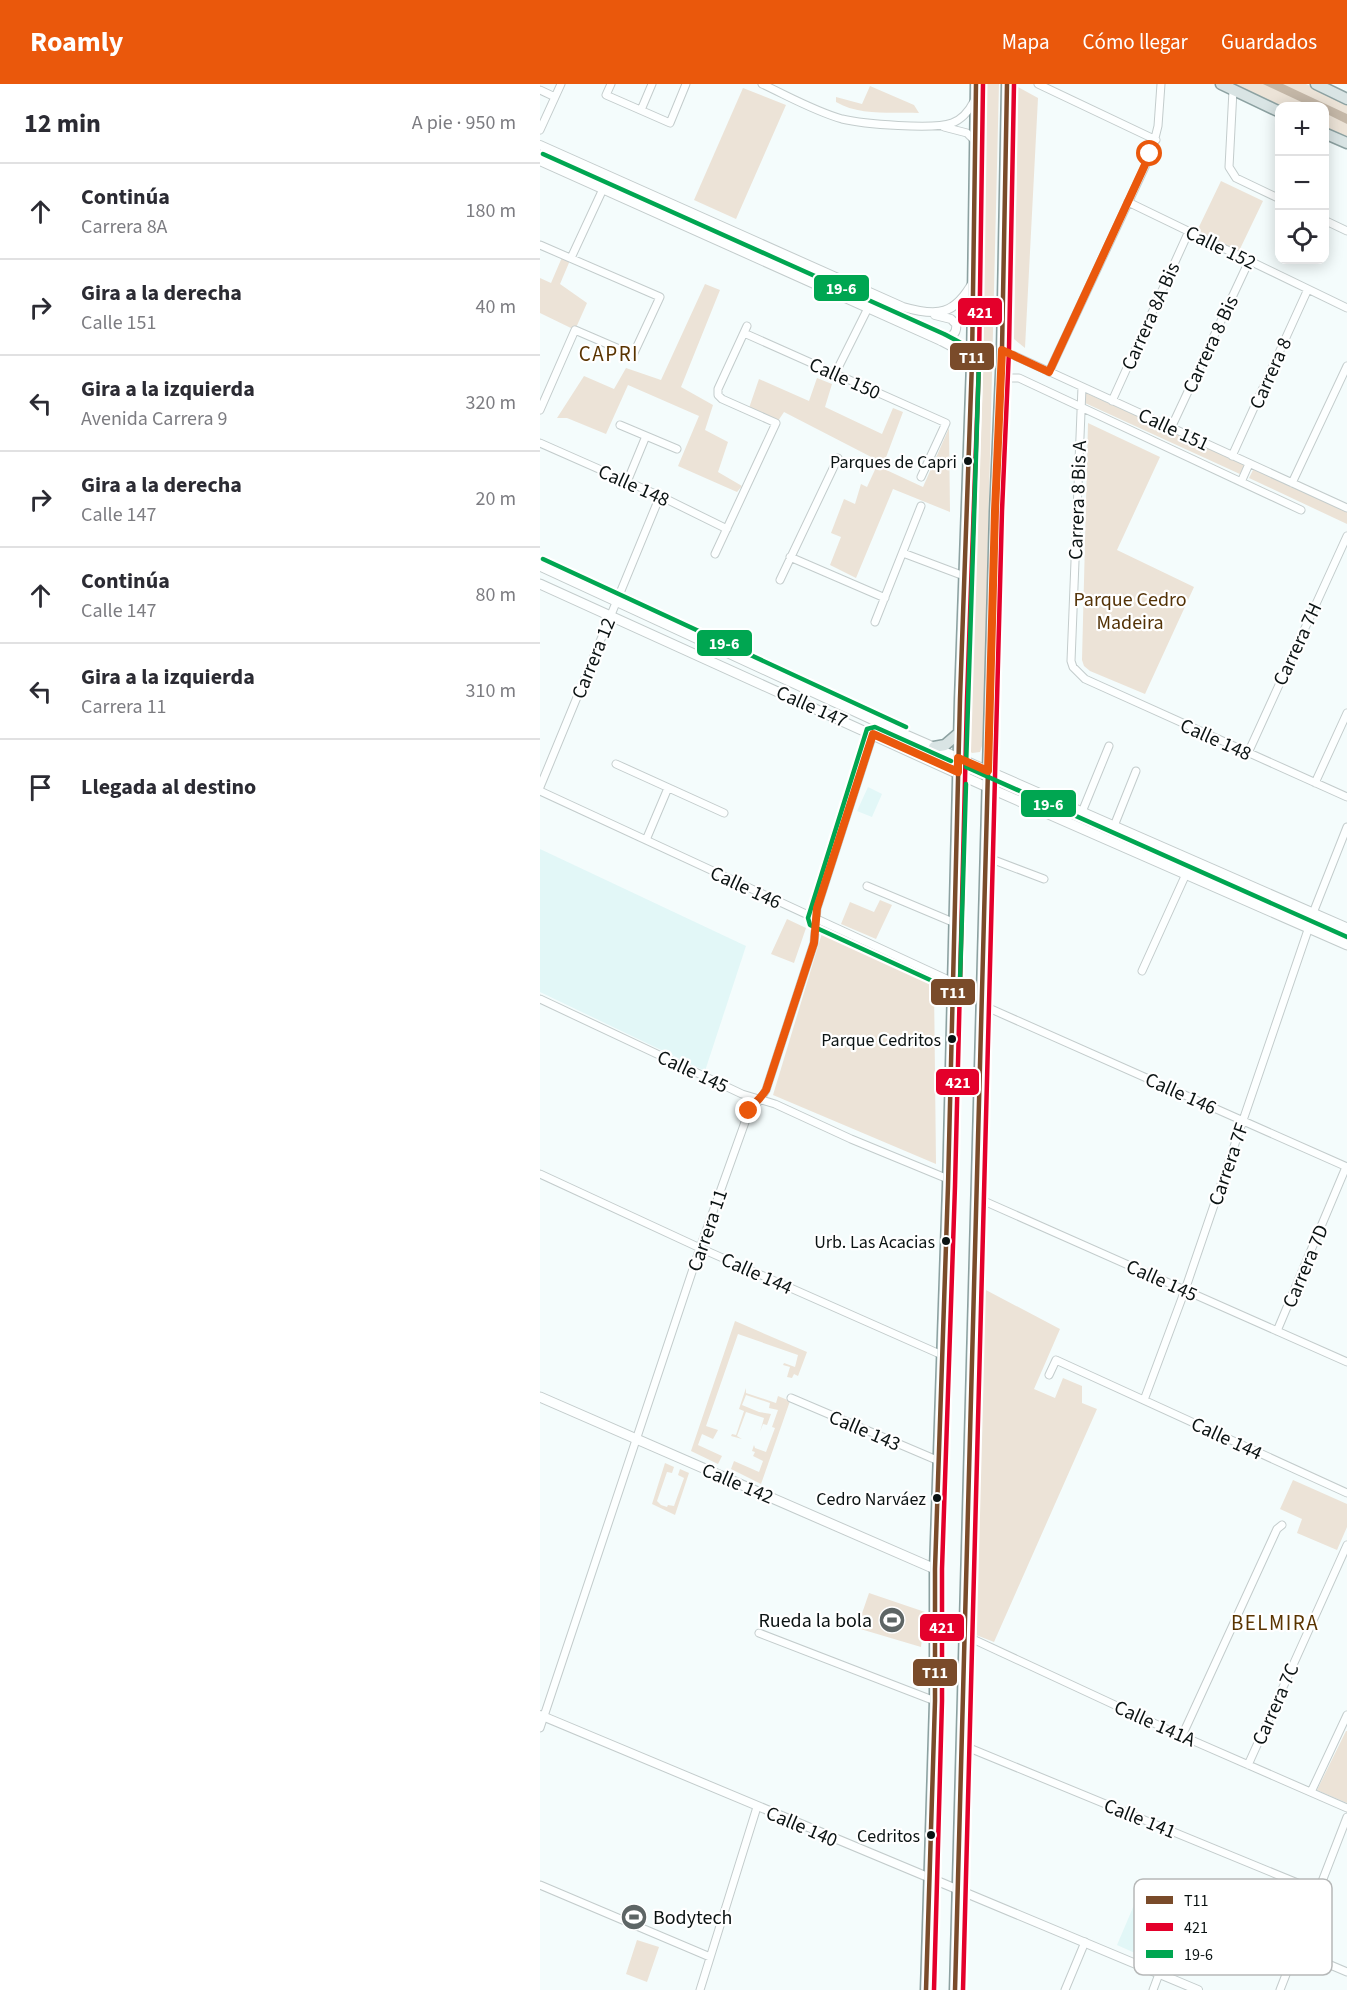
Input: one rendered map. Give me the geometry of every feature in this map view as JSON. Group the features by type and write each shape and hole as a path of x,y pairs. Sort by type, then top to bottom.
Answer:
{"main road":[{"path":"955,1990 987,786 1002,350 1007,84"},
{"path":"1221,84 1275,110"},
{"path":"1316,84 1347,99"},
{"path":"926,1990 935,1701 935,1569 948,1179 958,758 972,362 976,88"},
{"path":"1329,135 1347,143"},
{"name":"Calle 147","path":"540,566 958,758 1347,928"},
{"name":"Calle 147","path":"540,584 987,786 1347,945"},
{"path":"934,747 945,745 959,733"},
{"name":"Calle 142","path":"540,1397 935,1569"}],"street":[{"path":"540,130 561,84"},
{"path":"611,84 606,94 670,123 686,84"},
{"path":"641,110 652,84"},
{"path":"762,84 843,119 867,123 936,126 951,124 964,116 970,109 976,88"},
{"path":"1038,84 1156,140"},
{"path":"1049,372 1156,140 1161,84"},
{"path":"540,90 555,97"},
{"path":"1233,90 1229,167 1236,178 1275,197"},
{"path":"936,126 967,133 975,144"},
{"path":"540,145 887,301 955,321 956,331 941,341"},
{"path":"540,161 941,341 960,351 972,362"},
{"path":"571,258 603,189"},
{"name":"Calle 152","path":"1128,202 1347,308"},
{"path":"1329,222 1347,231"},
{"name":"Carrera 8A Bis","path":"1112,401 1189,231"},
{"path":"540,245 659,296 660,299 633,355 575,330 540,410"},
{"name":"Carrera 8 Bis","path":"1172,428 1249,261"},
{"path":"924,312 939,313 953,308 967,293 973,281"},
{"name":"Carrera 8","path":"1232,456 1308,289"},
{"path":"835,374 868,308"},
{"name":"Calle 150","path":"727,529 776,423 722,399 718,394 718,389 746,330 835,374 946,423 921,477"},
{"name":"Calle 151","path":"1002,350 1347,508"},
{"path":"1292,483 1347,366"},
{"name":"Calle 151","path":"1001,381 1006,378 1019,378 1301,510"},
{"name":"Carrera 8 Bis A","path":"1082,387 1071,661 1073,667 1085,679"},
{"path":"620,425 677,449"},
{"path":"627,482 646,436"},
{"name":"Calle 148","path":"540,443 660,496 727,529"},
{"path":"780,580 838,458"},
{"path":"1241,482 1249,464"},
{"name":"Carrera 12","path":"540,789 542,778 660,496"},
{"path":"875,622 921,506"},
{"path":"715,554 727,529"},
{"name":"Carrera 7H","path":"1248,753 1347,536"},
{"path":"903,553 964,576"},
{"path":"790,557 885,598"},
{"name":"Calle 148","path":"1085,679 1347,797"},
{"path":"1315,783 1347,713"},
{"name":"Carrera 11","path":"540,1728 542,1716 700,1248 749,1111 766,1090 814,943 817,908 873,734"},
{"path":"1082,812 1109,746"},
{"path":"616,764 724,813"},
{"path":"1114,826 1136,771"},
{"path":"646,840 668,788"},
{"name":"Calle 146","path":"540,789 815,920 953,982"},
{"path":"1313,913 1347,827"},
{"path":"986,857 1044,879"},
{"path":"1142,970 1186,874"},
{"path":"867,885 955,923"},
{"name":"Carrera 7F","path":"1144,1400 1185,1290 1309,927"},
{"name":"Calle 145","path":"540,999 742,1094 776,1104 851,1139 948,1179"},
{"name":"Calle 146","path":"982,1005 1347,1167"},
{"name":"Carrera 7D","path":"1277,1331 1347,1167"},
{"name":"Calle 144","path":"540,1174 942,1355"},
{"name":"Calle 145","path":"977,1198 1347,1362"},
{"name":"Calle 144","path":"1049,1375 1056,1360 1347,1493"},
{"name":"Calle 143","path":"791,1398 939,1461"},
{"path":"1182,1736 1277,1529 1282,1525"},
{"name":"Carrera 7C","path":"1248,1765 1347,1545"},
{"path":"759,1633 935,1701"},
{"name":"Calle 141A","path":"964,1635 1182,1736 1347,1808"},
{"path":"1311,1792 1347,1715"},
{"name":"Calle 140","path":"542,1716 1134,1963"},
{"name":"Calle 141","path":"962,1745 1288,1879"},
{"path":"700,1990 757,1807"},
{"path":"1322,1879 1347,1817"},
{"path":"540,1885 710,1957"},
{"path":"1065,1990 1084,1942"},
{"path":"1332,1966 1347,1972"},
{"path":"1153,1990 1159,1975"},
{"name":"Calle 140","path":"1161,1975 1198,1990"},
{"path":"1280,1990 1286,1975"}],"shaded area":[{"path":"1263,84 1283,84 1321,102 1301,102"},
{"path":"1329,106 1347,114 1347,124 1329,115"},
{"path":"868,787 882,794 872,817 857,811"},
{"path":"540,849 746,946 705,1071 540,992"},
{"path":"1134,1905 1134,1953 1117,1945"}],"green space":[{"path":"982,84 999,84 983,743 980,752 972,753 965,746"},
{"path":"1234,84 1306,84 1347,103 1347,138 1329,129 1329,102 1275,103"},
{"path":"870,86 914,105 919,113 865,111 836,102 836,97 862,104"},
{"path":"1018,87 1038,98 1025,348 1014,339"},
{"path":"743,88 786,105 736,219 694,200"},
{"path":"1221,181 1263,201 1239,251 1197,231"},
{"path":"563,255 571,258 560,284 587,303 575,330 540,313 540,278 551,283"},
{"path":"705,284 720,290 681,387 713,405 705,430 728,442 718,472 742,486 737,492 678,466 699,416 628,385 606,434 567,418 557,418 584,376 614,389 626,368 661,380"},
{"path":"817,378 832,384 825,407 882,434 893,408 903,412 882,468 923,487 949,428 950,512 893,489 856,578 830,565 841,537 831,533 844,499 855,504 861,484 867,487 879,461 784,412 778,421 749,408 759,379 809,401"},
{"path":"1086,393 1245,465 1242,475 1085,403"},
{"name":"Parque Cedro Madeira","path":"1088,423 1160,457 1117,550 1194,587 1145,694 1090,671 1084,666 1082,660"},
{"path":"1254,468 1347,512 1347,524 1249,478"},
{"path":"880,900 892,905 876,939 841,924 850,902 874,912"},
{"path":"787,919 806,928 794,963 771,954"},
{"name":"Parque Cedritos","path":"823,930 934,985 936,1164 773,1095"},
{"path":"984,1289 1060,1329 1034,1389 1055,1398 1063,1378 1082,1386 1082,1403 1097,1409 994,1642 976,1635"},
{"path":"735,1321 807,1352 798,1376 794,1374 792,1378 787,1377 790,1367 783,1365 784,1363 795,1367 798,1355 738,1334 706,1426 718,1430 713,1439 702,1434 698,1445 722,1456 718,1464 691,1451"},
{"path":"746,1388 746,1393 776,1403 778,1396 790,1401 761,1484 731,1469 734,1461 759,1472 763,1461 753,1456 755,1452 752,1451 754,1445 755,1448 766,1452 775,1428 772,1427 778,1410 769,1408 770,1403 746,1395 742,1405 771,1414 767,1425 763,1424 760,1432 764,1418 746,1412 737,1436 742,1439 731,1436 736,1435 744,1411 739,1409"},
{"path":"665,1463 674,1467 672,1473 667,1472 657,1501 661,1505 674,1506 684,1478 678,1475 680,1469 689,1473 675,1515 652,1504"},
{"path":"1293,1480 1347,1504 1347,1527 1337,1550 1297,1533 1302,1519 1280,1509"},
{"name":"Rueda la bola","path":"869,1593 925,1612 921,1647 857,1628"},
{"path":"1347,1731 1347,1803 1317,1790"},
{"path":"637,1940 659,1947 647,1982 626,1974"}],"transit line":[{"name":"T11","path":"926,1990 935,1701 935,1569 972,362 976,84"},
{"name":"421","path":"934,1990 942,1701 942,1569 979,362 983,84"},
{"name":"T11","path":"955,1990 995,511 1002,350 1007,84"},
{"name":"421","path":"963,1990 1002,511 1009,350 1014,84"},
{"name":"19-6","path":"543,154 944,334 965,345 974,353 979,362 966,767 1347,937"},
{"name":"19-6","path":"543,559 906,727"},
{"name":"19-6","path":"951,761 875,727 867,729 808,918 810,925 950,989 958,987 960,982 966,784"}],"place":[{"name":"Parques de Capri","path":"968,461"},
{"name":"Parque Cedritos","path":"952,1039"},
{"name":"Urb. Las Acacias","path":"946,1241"},
{"name":"Cedro Narváez","path":"937,1498"},
{"name":"Rueda la bola","path":"892,1620"},
{"name":"Cedritos","path":"931,1835"},
{"name":"Bodytech","path":"634,1917"}],"district":[{"name":"CAPRI","path":"609,354"},
{"name":"BELMIRA","path":"1275,1623"}],"route":[{"path":"749,1111 766,1090 814,943 817,908 873,734 958,772 958,758 988,771 1002,350 1049,372 1150,154"}]}
